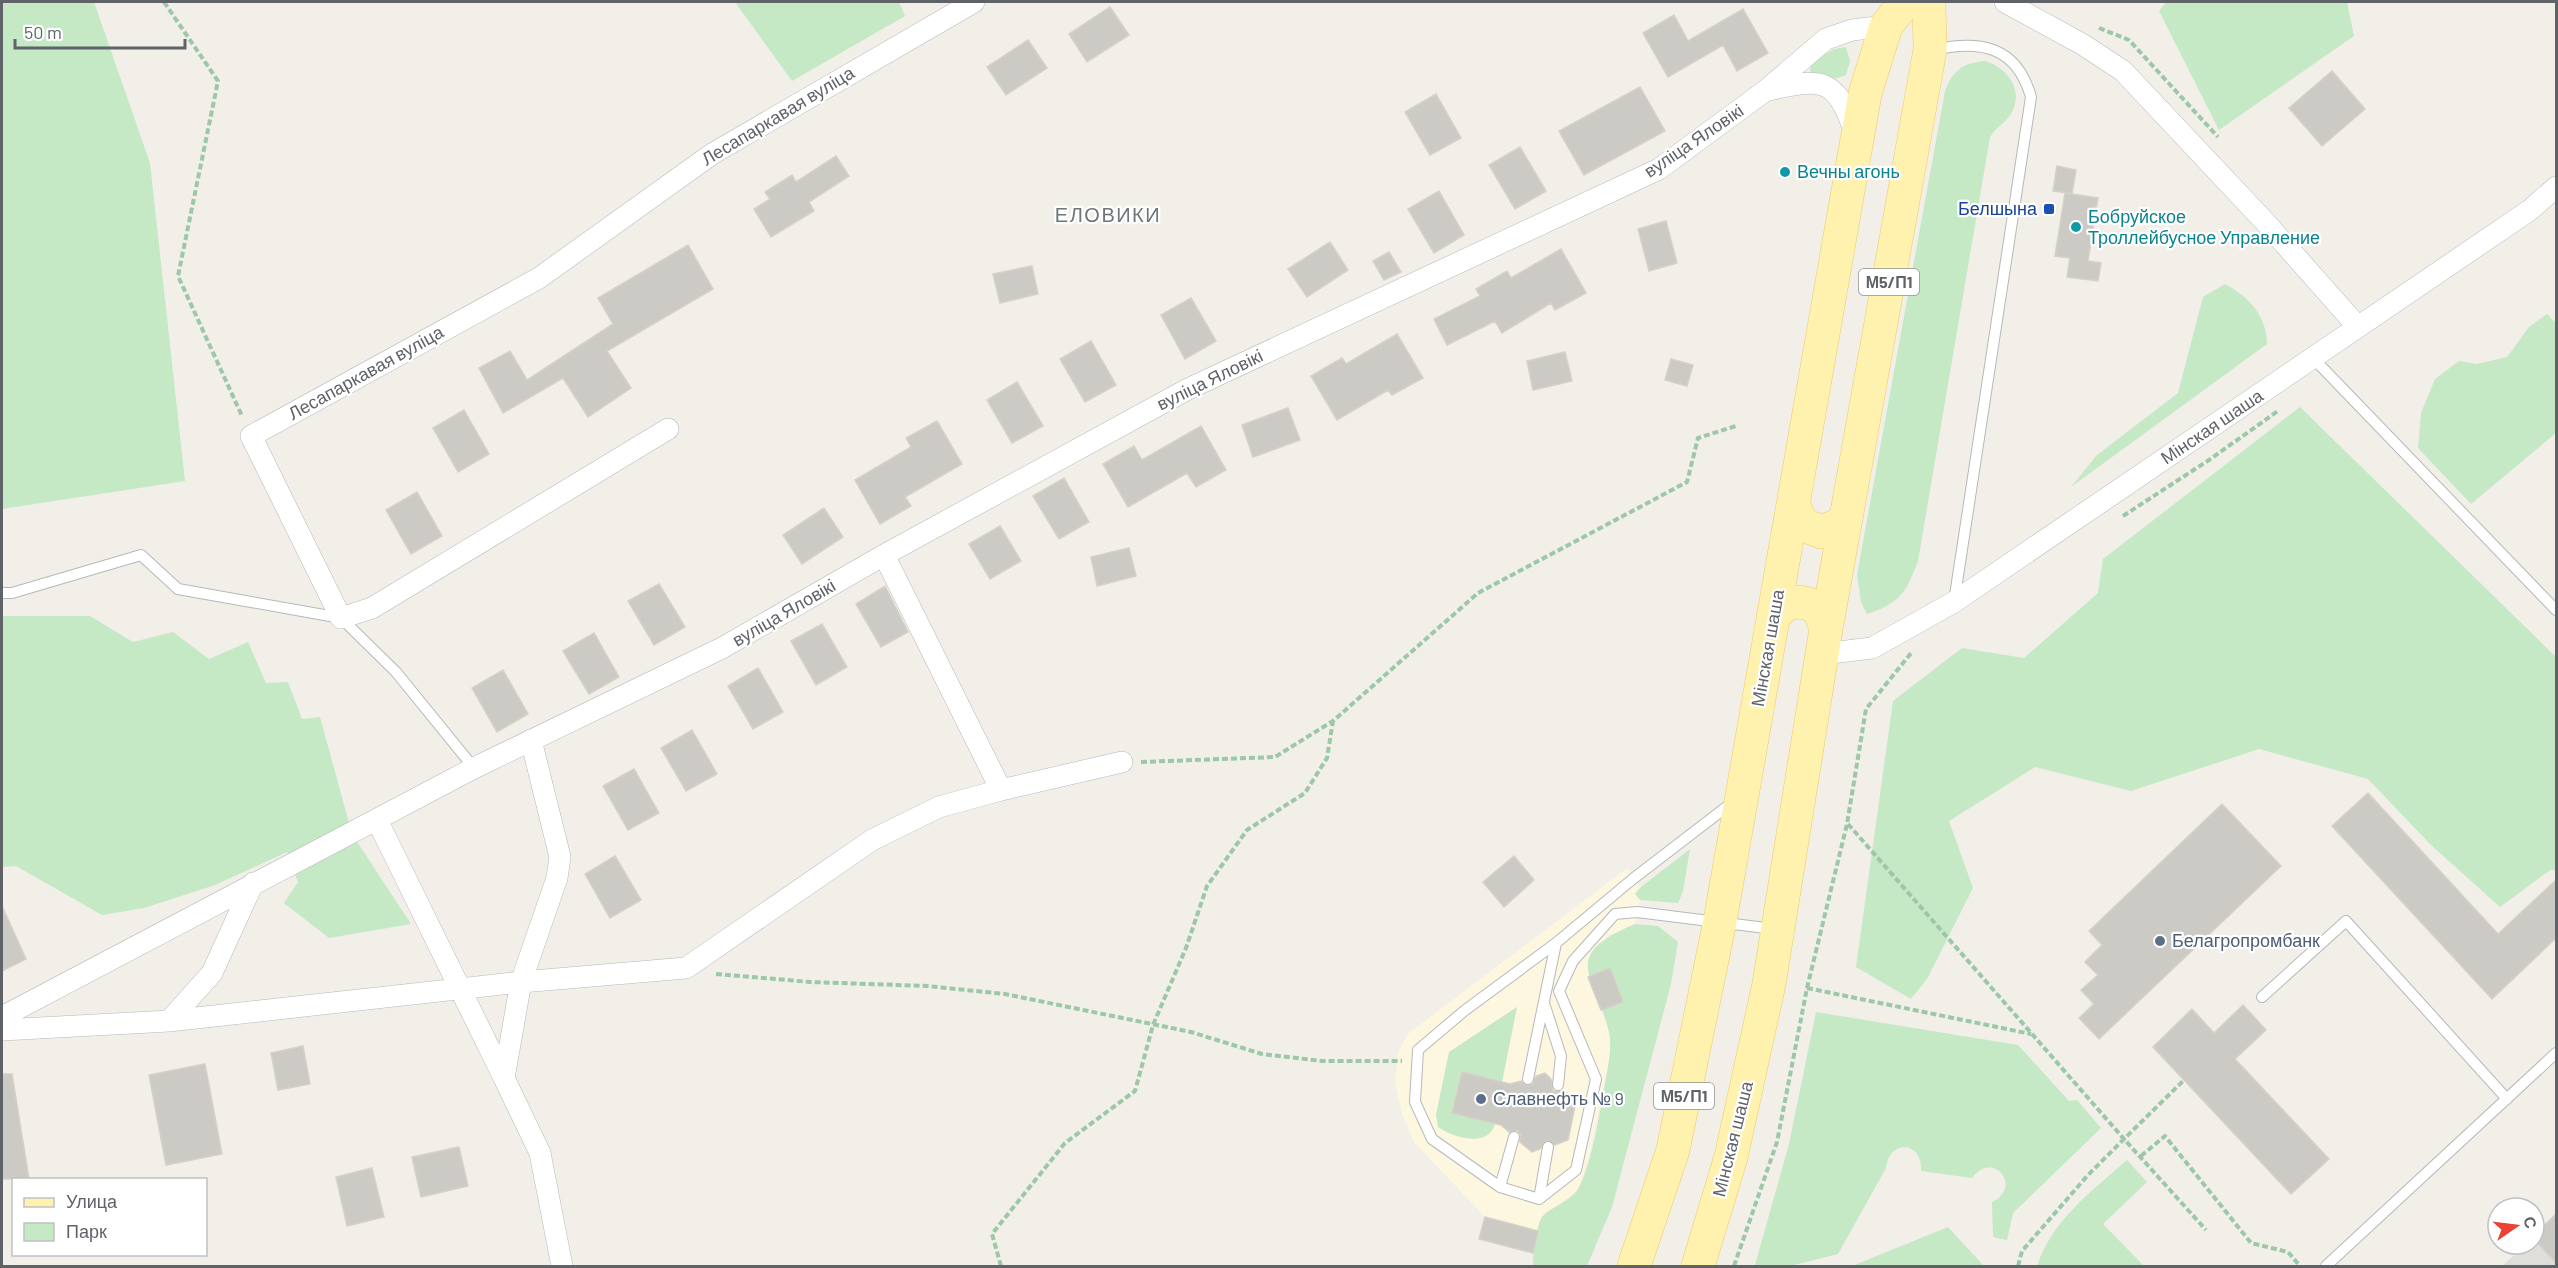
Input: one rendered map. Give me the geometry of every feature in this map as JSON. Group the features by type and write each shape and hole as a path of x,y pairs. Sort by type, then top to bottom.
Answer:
{"main road":[{"name":"М5/П1","path":"1929,2 1930,50"},
{"path":"1896,14 1899,22 1915,26 1930,50"},
{"name":"Мінская шаша","path":"1634,1266 1673,1150 1720,921 1743,795 1856,135 1865,94 1896,14"},
{"name":"Мінская шаша","path":"1698,1266 1731,1157 1778,930 1824,642 1930,50"},
{"path":"1793,504 1802,524 1821,532 1841,524 1847,514"},
{"path":"1773,618 1779,609 1789,603 1799,601 1819,609 1824,619 1824,642"}],"street":[{"name":"Лесапаркавая вуліца","path":"251,436 539,278 712,154 974,2"},
{"path":"2006,2 2082,44 2122,71 2266,223 2358,327"},
{"name":"вуліца Яловікі","path":"2,1017 474,768 722,648 885,555 1188,389 1659,169 1765,91 1826,39 1896,14"},
{"path":"1765,91 1802,82 1814,82 1831,88 1846,107 1856,135"},
{"name":"Мінская шаша","path":"1824,642 1872,648 1954,602 2530,210 2556,187"},
{"path":"251,436 341,618 372,608 668,429"},
{"path":"885,555 1001,790"},
{"path":"504,1078 521,982 557,878 560,857 531,740"},
{"path":"2,1030 169,1021 521,982 686,969 872,840 939,807 1122,762"},
{"path":"377,820 540,1153 562,1266"},
{"path":"169,1021 212,973 253,884"}],"lane":[{"path":"1930,50 1950,46 1992,48 2006,55 2017,65 2026,80 2031,97 1954,602"},
{"path":"2313,358 2556,610"},
{"path":"2,593 12,593 141,555 178,589 341,618 396,672 474,768"},
{"path":"1539,1199 1500,1187 1432,1139 1415,1102 1418,1050 1464,1011 1556,943 1634,878 1743,795"},
{"path":"1539,1199 1575,1170 1596,1079 1559,991 1573,960 1615,914 1637,912 1778,930"},
{"path":"2262,997 2346,921 2507,1099"},
{"path":"1528,1079 1556,943"},
{"path":"1544,1003 1561,1056 1558,1085"},
{"path":"2326,1266 2556,1053"},
{"path":"1500,1187 1514,1137"},
{"path":"1539,1199 1548,1147"}],"path":[{"path":"164,2 218,81 178,276 251,436"},
{"path":"2120,518 2210,460 2287,404"},
{"path":"1122,762 1275,757 1333,721 1478,594 1687,482 1698,438 1736,426"},
{"path":"1734,1266 1777,1142 1807,988 1847,824 1866,709 1911,653 1921,646"},
{"path":"1001,1266 992,1234 1065,1143 1135,1092 1153,1025 1186,948 1207,886 1247,830 1305,793 1327,758 1333,721"},
{"path":"1847,824 2206,1230"},
{"path":"686,969 727,976 927,986 1005,994 1191,1032 1262,1054 1322,1061 1398,1060 1417,1064"},
{"path":"1807,988 2032,1034"},
{"path":"2018,1266 2022,1251 2088,1175 2184,1080"},
{"path":"2141,1156 2165,1136 2251,1243 2288,1252 2300,1266"}],"shaded area":[{"path":"1627,868 1640,887 1635,894 1640,900 1635,924 1607,936 1588,977 1609,1032 1610,1055 1589,1157 1578,1190 1542,1218 1538,1231 1485,1217 1414,1142 1402,1114 1395,1082 1398,1052 1408,1034","holes":["1517,1007 1502,1082 1510,1084 1545,1073 1576,1101 1568,1140 1532,1152 1501,1125 1495,1124 1493,1130 1436,1115 1449,1052"]},
{"path":"2556,1217 2556,1266 2502,1266 2513,1256 2546,1256 2546,1227"}],"green space":[{"path":"2,2 94,2 150,163 185,481 2,509"},
{"path":"735,2 899,2 905,16 792,81"},
{"path":"2166,2 2347,2 2354,36 2219,130 2159,11"},
{"path":"1846,47 1850,61 1846,75 1827,79 1818,77 1810,71 1812,62 1834,49"},
{"path":"1985,61 2000,68 2011,80 2016,95 2015,103 2010,116 1990,137 1918,561 1910,581 1900,595 1887,606 1867,614 1861,602 1857,575 1945,91 1955,73 1960,69"},
{"path":"2225,284 2242,295 2255,308 2264,325 2267,344 2071,487 2097,455 2178,393 2203,297"},
{"path":"2547,314 2556,323 2556,433 2471,504 2418,448 2421,413 2435,379 2459,361 2477,364 2507,357 2529,327"},
{"path":"2300,407 2556,657 2556,870 2550,870 2500,907 2431,845 2368,779 2259,749 2131,791 2035,767 1949,821 1973,888 1927,979 1911,999 1856,967 1893,701 1962,648 2024,658 2098,593 2103,559"},
{"path":"2,616 90,616 133,642 173,632 209,659 248,642 266,683 288,682 302,719 320,717 352,834 411,924 329,938 284,903 298,882 287,852 215,885 144,908 102,915 16,866 2,867"},
{"path":"1690,849 1683,891 1678,903 1640,900 1635,894 1641,887"},
{"path":"1635,924 1658,926 1678,942 1671,984 1612,1207 1587,1266 1533,1266 1535,1241 1542,1217 1574,1194 1588,1165 1609,1063 1609,1032 1591,981 1588,969 1589,958 1596,947 1611,936"},
{"path":"1517,1007 1502,1082 1462,1072 1452,1113 1495,1124 1491,1132 1478,1139 1469,1139 1444,1131 1438,1127 1436,1115 1449,1052"},
{"path":"1816,1012 2018,1045 2069,1101 2077,1100 2101,1128 2013,1213 2007,1240 1993,1237 1992,1202 2001,1196 2005,1188 2002,1174 1996,1169 1989,1168 1980,1170 1972,1178 1921,1171 1917,1154 1905,1147 1893,1152 1888,1159 1886,1168 1838,1254 1790,1266 1757,1266 1755,1265 1789,1144"},
{"path":"2127,1160 2147,1182 2103,1224 2144,1266 2037,1266 2053,1234 2074,1207"},
{"path":"1948,1227 1984,1266 1852,1266"}],"building":[{"path":"1110,7 1129,35 1087,62 1069,34"},
{"path":"1743,9 1768,53 1737,71 1723,45 1668,77 1643,33 1674,15 1688,41"},
{"path":"1028,40 1047,68 1006,95 987,67"},
{"path":"2332,71 2365,109 2322,146 2289,108"},
{"path":"1640,87 1665,131 1584,175 1559,131"},
{"path":"1436,94 1461,138 1430,155 1405,112"},
{"path":"1520,147 1546,191 1515,209 1489,165"},
{"path":"836,156 849,176 809,202 814,211 771,237 754,209 770,199 765,192 792,175 796,182"},
{"path":"2057,166 2076,170 2072,194 2053,191"},
{"path":"1439,191 1464,235 1434,253 1408,209"},
{"name":"Бобруйское Троллейбусное Управление","path":"2065,193 2098,198 2088,261 2101,263 2098,281 2067,277 2070,258 2055,256"},
{"path":"1666,221 1677,263 1649,271 1638,229"},
{"path":"1330,242 1348,270 1307,297 1288,269"},
{"path":"688,245 713,289 607,351 631,388 588,417 563,378 503,413 479,368 510,351 527,380 613,324 598,298"},
{"path":"1561,249 1586,293 1555,310 1551,303 1502,333 1495,321 1447,345 1434,319 1480,296 1476,289 1507,271 1511,278"},
{"path":"1389,252 1401,272 1384,280 1373,261"},
{"path":"1032,266 1038,294 1000,303 993,274"},
{"path":"1191,298 1216,341 1185,359 1161,315"},
{"path":"1397,334 1423,378 1392,395 1388,390 1337,420 1311,376 1342,358 1346,364"},
{"path":"1091,341 1116,385 1085,402 1060,359"},
{"path":"1565,352 1572,381 1533,390 1527,361"},
{"path":"1671,359 1693,365 1687,386 1665,380"},
{"path":"1017,382 1043,426 1012,443 987,400"},
{"path":"1288,408 1300,440 1253,457 1242,425"},
{"path":"464,410 489,454 458,472 433,428"},
{"path":"937,421 962,464 905,497 911,506 880,524 855,480 911,447 906,438"},
{"path":"1201,426 1226,470 1196,487 1187,473 1128,507 1103,464 1134,446 1142,460"},
{"path":"1064,478 1089,522 1059,539 1033,496"},
{"path":"417,492 442,536 411,554 386,510"},
{"path":"824,508 843,537 802,564 783,535"},
{"path":"1000,526 1021,561 990,579 969,544"},
{"path":"1129,548 1136,576 1097,586 1091,557"},
{"path":"659,584 685,627 654,645 628,601"},
{"path":"885,586 908,632 881,647 856,604"},
{"path":"822,624 847,667 816,685 791,641"},
{"path":"594,633 619,677 589,694 563,651"},
{"path":"758,668 783,712 753,729 728,686"},
{"path":"503,670 528,714 497,732 472,688"},
{"path":"692,730 717,774 686,791 661,748"},
{"path":"634,769 659,813 628,830 603,786"},
{"path":"2368,793 2498,934 2556,880 2556,938 2492,999 2332,826"},
{"path":"2222,804 2281,866 2099,1039 2079,1018 2094,1004 2081,990 2098,975 2085,962 2102,945 2089,931"},
{"path":"615,856 641,900 610,918 585,874"},
{"path":"1514,856 1534,880 1504,907 1483,882"},
{"path":"2,906 26,959 2,971"},
{"path":"1610,968 1623,1002 1601,1010 1588,977"},
{"path":"2243,1005 2266,1030 2235,1059 2329,1159 2291,1194 2153,1047 2192,1009 2214,1033"},
{"path":"303,1046 310,1084 278,1090 271,1053"},
{"path":"205,1064 222,1154 166,1165 149,1075"},
{"path":"1462,1072 1510,1084 1521,1081 1527,1086 1533,1084 1536,1076 1545,1073 1551,1079 1553,1091 1564,1090 1576,1101 1568,1140 1555,1145 1546,1140 1540,1149 1532,1152 1520,1142 1521,1135 1517,1130 1509,1132 1501,1125 1452,1113"},
{"path":"2,1074 12,1074 29,1178 2,1179"},
{"path":"459,1147 468,1186 421,1197 412,1157"},
{"path":"372,1168 384,1217 347,1226 336,1177"},
{"path":"2556,1214 2556,1263 2546,1252 2546,1224"},
{"path":"1485,1217 1538,1231 1533,1253 1479,1239"}],"place":[{"name":"Вечны агонь","path":"1785,172"},
{"name":"Белшына","path":"2049,209"},
{"name":"Бобруйское Троллейбусное Управление","path":"2076,227"},
{"name":"Белагропромбанк","path":"2160,941"},
{"name":"Славнефть № 9","path":"1481,1099"}],"district":[{"name":"ЕЛОВИКИ","path":"1108,215"}]}
